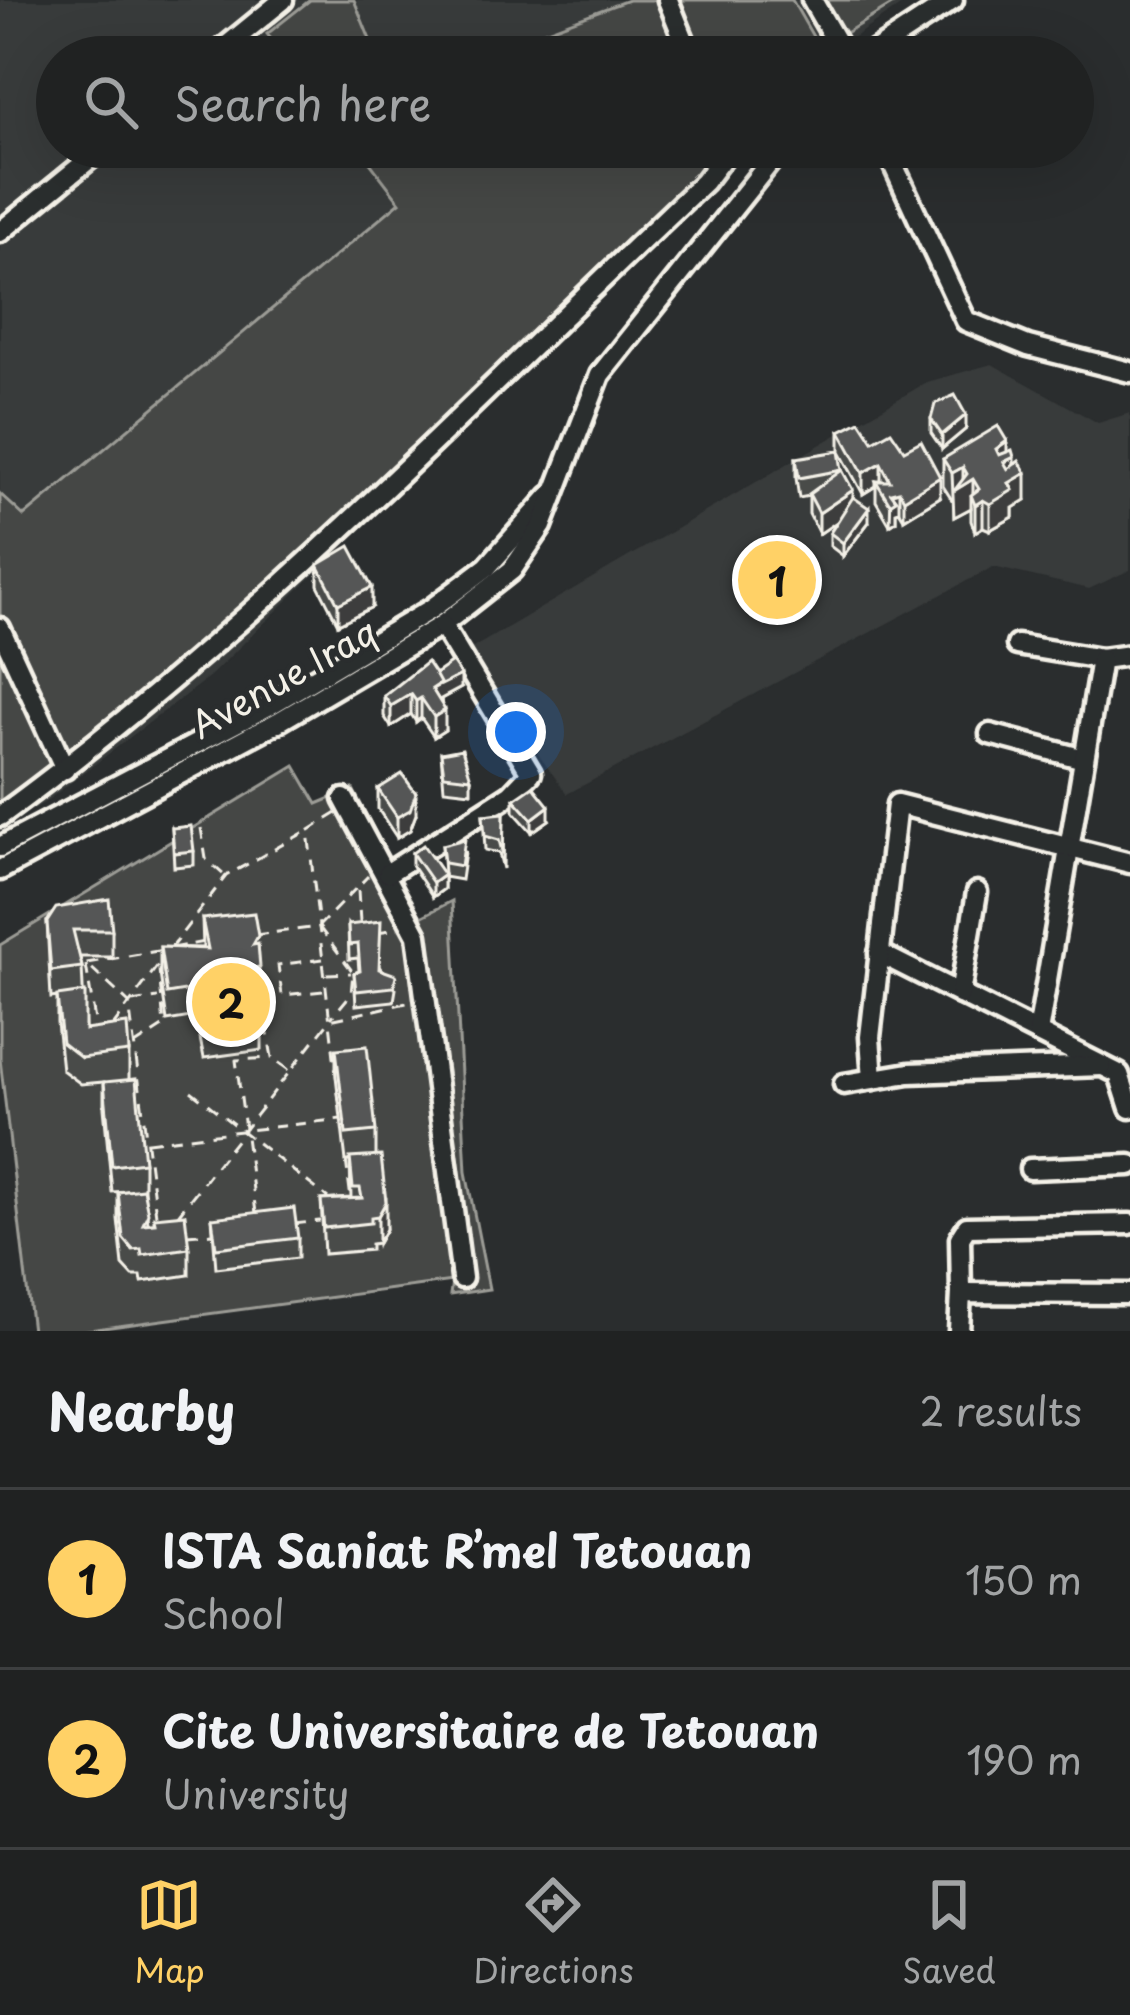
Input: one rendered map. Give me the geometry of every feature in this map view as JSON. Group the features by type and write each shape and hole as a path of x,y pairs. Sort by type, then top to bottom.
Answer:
{"street":[{"path":"239,36 283,0"},
{"path":"668,0 683,36"},
{"path":"812,0 833,36"},
{"path":"898,36 953,0"},
{"path":"0,232 78,168"},
{"path":"0,816 206,656 715,168"},
{"name":"Avenue Iraq","path":"0,870 278,722 442,625 522,559 542,526 600,375 765,168"},
{"path":"895,168 966,321 1028,346 1130,372"},
{"name":"Avenue Iraq","path":"0,847 270,705 430,609 487,567 553,493"},
{"path":"384,867 511,794 531,773 442,625"},
{"path":"0,628 65,769"},
{"path":"1017,645 1101,659 1130,655"},
{"path":"1038,1033 1101,659"},
{"path":"990,734 1084,758"},
{"path":"346,802 412,920 423,967 463,1278"},
{"path":"873,1079 869,1037 897,804 1130,863"},
{"path":"960,994 976,892"},
{"path":"879,953 1119,1074 1130,1108"},
{"path":"844,1084 1104,1066"},
{"path":"1030,1169 1130,1165"},
{"path":"959,1331 960,1238 967,1227 1130,1224"},
{"path":"961,1293 1130,1294"}],"path":[{"path":"109,1033 226,876 308,831 346,802"},
{"path":"200,828 206,859 226,876"},
{"path":"146,1142 342,1119 308,831"},
{"path":"247,937 318,927 384,867"},
{"path":"358,888 362,934 408,928"},
{"path":"173,1221 351,994 353,972 318,927"},
{"path":"86,963 224,940"},
{"path":"324,958 278,965 282,994 327,991"},
{"path":"86,963 129,1003 156,1219"},
{"path":"86,963 99,1048"},
{"path":"116,1046 134,1046 164,1026 160,963"},
{"path":"327,974 353,972"},
{"path":"129,1003 160,998"},
{"path":"330,1020 416,1001"},
{"path":"263,1004 272,1058"},
{"path":"258,1228 236,1060 272,1058 290,1072"},
{"path":"191,1091 335,1203"},
{"path":"346,1159 353,1218"},
{"path":"282,1225 329,1220"},
{"path":"178,1236 218,1232"}],"shaded area":[{"path":"0,0 909,0 855,36 36,36 36,168 730,168 209,677 44,803 0,828"},
{"path":"310,0 354,0 369,36 269,36"},
{"path":"628,0 792,0 813,36 531,36"},
{"path":"822,0 900,0 842,35"},
{"path":"374,168 704,168 178,672 26,790 0,804 0,494 24,516 400,202"},
{"path":"992,364 1098,423 1130,413 1130,570 1089,589 993,567 567,794 464,653 927,382"},
{"path":"295,766 317,804 353,789 419,918 452,901 466,1172 489,1289 450,1295 452,1281 81,1331 32,1331 0,1059 0,945"}],"building":[{"path":"955,395 966,415 942,435 931,419 935,404"},
{"path":"860,421 873,441 891,431 904,450 921,441 940,477 904,499 899,491 891,493 896,500 890,504 876,481 890,481 881,463 863,473 840,431"},
{"path":"998,426 1007,441 996,449 999,455 1012,450 1014,457 1004,462 1008,469 1019,461 1026,473 1009,483 1013,490 990,504 983,500 975,505 971,495 979,489 973,479 954,491 967,474 963,467 952,473 943,459"},
{"path":"839,451 842,470 799,478 796,458"},
{"path":"842,470 853,490 819,513 809,494"},
{"path":"853,497 869,508 843,543 830,533"},
{"path":"350,546 372,587 338,604 318,565"},
{"path":"427,662 441,683 432,689 445,710 434,717 421,698 416,701 411,694 391,706 384,696"},
{"path":"452,662 461,675 441,685 435,674"},
{"path":"462,749 471,778 444,775 441,753"},
{"path":"402,774 416,793 410,810 397,817 378,789"},
{"path":"533,786 549,806 532,819 514,799"},
{"path":"504,813 503,855 499,840 485,836 483,815"},
{"path":"191,826 194,851 174,853 172,828"},
{"path":"465,839 461,866 444,863 442,845"},
{"path":"423,845 444,875 433,883 412,853"},
{"path":"109,899 112,930 73,930 82,967 51,971 47,922 56,908"},
{"path":"254,913 258,936 253,945 258,944 260,967 240,970 240,975 255,974 262,1023 204,1031 194,982 191,990 167,994 160,947 208,949 202,919"},
{"path":"381,921 379,969 396,975 394,987 356,991 358,944 349,945 348,925"},
{"path":"85,992 85,1030 127,1024 129,1052 81,1058 62,1043 57,996"},
{"path":"367,1046 376,1131 346,1134 336,1049"},
{"path":"136,1079 144,1162 112,1166 104,1082"},
{"path":"381,1156 386,1202 378,1216 371,1217 371,1223 324,1228 321,1200 362,1198 360,1188 353,1188 350,1158"},
{"path":"143,1189 148,1213 143,1224 155,1223 154,1217 185,1214 189,1248 142,1255 141,1249 133,1250 123,1238 118,1192"},
{"path":"294,1208 298,1238 216,1248 212,1218"}],"place":[{"name":"ISTA Saniat R’mel Tetouan","path":"777,580"},
{"name":"Cite Universitaire de Tetouan","path":"231,1002"}]}
